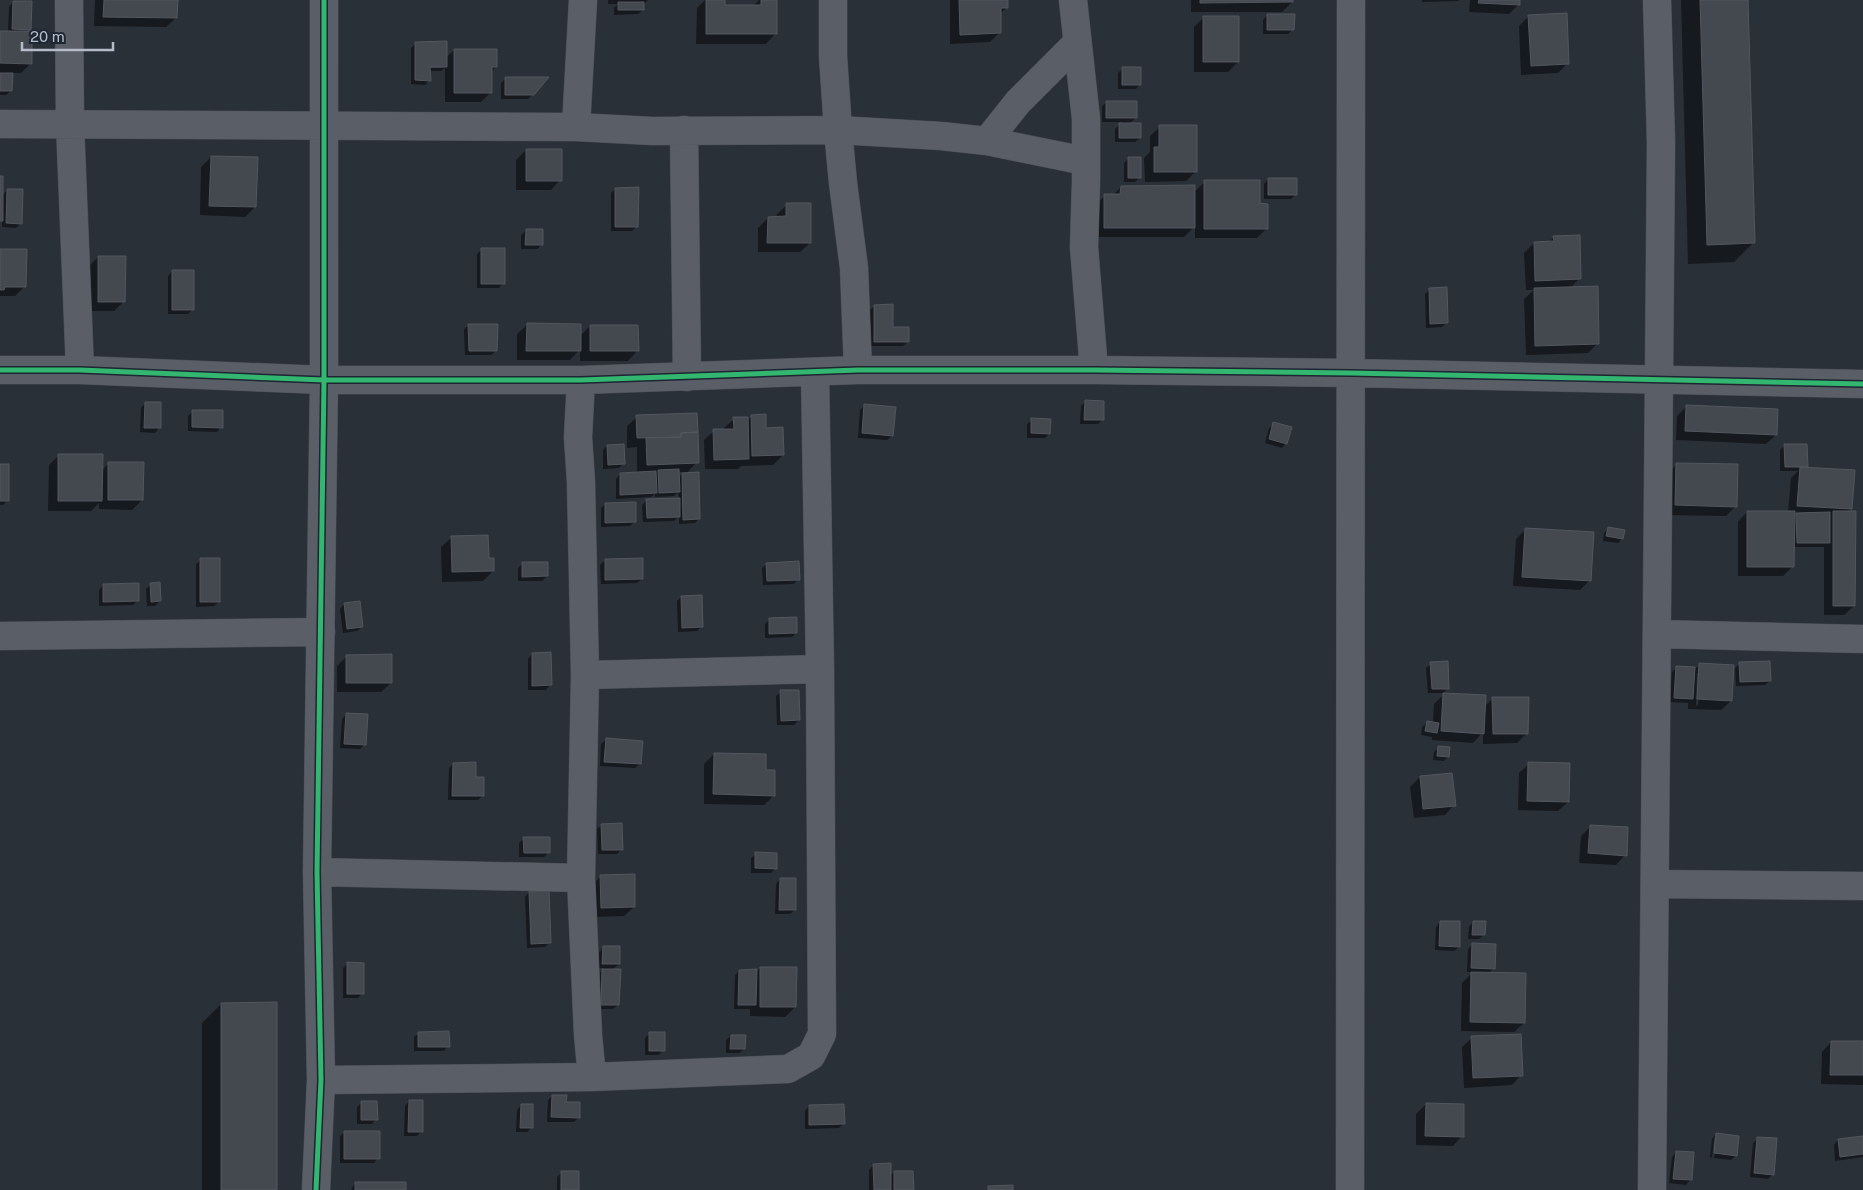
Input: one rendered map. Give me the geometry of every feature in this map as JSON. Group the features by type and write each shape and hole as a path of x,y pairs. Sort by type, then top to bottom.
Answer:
{"street":[{"path":"69,0 70,124 80,370"},
{"path":"316,1190 321,1080 317,872 324,380 324,0"},
{"path":"576,128 582,0"},
{"path":"833,0 833,56 838,130 854,268 858,370"},
{"path":"1073,0 1086,119 1084,246 1094,370"},
{"path":"1350,1190 1351,0"},
{"path":"1652,1190 1661,143 1657,0"},
{"path":"987,141 1018,102 1077,43"},
{"path":"0,124 324,125 613,130 838,130 941,136 987,141 1085,161"},
{"path":"684,130 687,377"},
{"path":"0,370 80,370 324,380 581,380 858,370 1094,370 1351,372 1659,381 1863,384"},
{"path":"321,1080 592,1077 788,1069 811,1056 822,1034 820,669 815,372"},
{"path":"581,380 578,437 581,482 585,675 581,878 588,1035 592,1077"},
{"path":"0,636 321,632"},
{"path":"1657,634 1863,639"},
{"path":"585,675 820,669"},
{"path":"317,872 581,878"},
{"path":"1655,884 1863,886"}],"building":[{"path":"104,0 178,0 177,18 103,17"},
{"path":"706,0 725,0 725,5 761,5 761,0 777,0 777,34 706,34"},
{"path":"959,0 1008,0 1008,8 1001,8 1001,33 960,35"},
{"path":"1200,0 1293,0 1293,2 1200,3"},
{"path":"1479,0 1520,0 1520,5 1478,3"},
{"path":"1700,0 1748,0 1755,243 1707,245"},
{"path":"13,1 32,1 31,30 12,29"},
{"path":"618,2 644,2 644,10 618,10"},
{"path":"1567,13 1569,64 1531,66 1528,15"},
{"path":"1267,14 1295,14 1294,30 1267,30"},
{"path":"1203,16 1239,16 1239,62 1203,62"},
{"path":"0,31 32,31 32,64 0,63"},
{"path":"447,41 447,67 430,67 431,81 415,80 415,42"},
{"path":"454,49 497,49 497,67 492,67 492,93 454,93"},
{"path":"1122,67 1141,67 1141,85 1122,85"},
{"path":"0,73 13,73 12,91 0,91"},
{"path":"505,77 549,77 534,95 505,95"},
{"path":"1106,101 1137,101 1137,118 1106,118"},
{"path":"1119,123 1141,123 1141,138 1119,138"},
{"path":"1159,125 1197,125 1197,172 1154,172 1154,147 1159,147"},
{"path":"526,149 562,149 562,181 526,181"},
{"path":"211,156 258,157 256,207 209,206"},
{"path":"1128,157 1141,157 1141,178 1128,178"},
{"path":"0,176 3,176 3,221 0,221"},
{"path":"1268,178 1297,178 1297,195 1268,195"},
{"path":"1204,180 1260,180 1260,203 1268,204 1268,229 1204,229"},
{"path":"1195,185 1195,228 1104,228 1104,194 1120,194 1121,186"},
{"path":"639,187 638,227 615,227 615,188"},
{"path":"7,189 23,189 22,224 6,223"},
{"path":"786,203 811,203 811,243 767,243 768,217 786,216"},
{"path":"526,229 543,229 543,245 525,245"},
{"path":"1580,235 1581,279 1535,281 1534,242 1554,241 1553,236"},
{"path":"481,248 505,248 505,284 481,284"},
{"path":"0,249 27,249 26,287 5,287 4,290 0,290"},
{"path":"98,256 126,256 125,302 98,302"},
{"path":"172,270 194,270 194,310 172,310"},
{"path":"1598,286 1599,344 1535,346 1534,288"},
{"path":"1447,287 1448,323 1430,324 1429,288"},
{"path":"893,304 893,327 909,327 909,342 874,342 874,305"},
{"path":"527,323 581,324 581,351 526,351"},
{"path":"468,324 498,324 497,351 469,351"},
{"path":"590,325 638,325 639,351 590,351"},
{"path":"1085,400 1104,401 1104,420 1084,420"},
{"path":"145,402 161,402 161,428 144,428"},
{"path":"864,404 896,407 893,436 862,433"},
{"path":"1686,405 1778,409 1777,435 1685,431"},
{"path":"192,410 223,410 223,428 192,427"},
{"path":"697,413 698,432 681,433 681,437 637,438 636,415"},
{"path":"766,414 766,428 783,427 784,455 752,456 751,415"},
{"path":"733,417 748,417 749,459 714,460 713,429 734,429"},
{"path":"1031,418 1051,419 1050,434 1031,433"},
{"path":"1273,422 1292,427 1287,444 1269,439"},
{"path":"698,432 699,463 647,465 646,438 681,437 681,433"},
{"path":"624,444 625,464 608,465 607,445"},
{"path":"1784,444 1807,444 1808,467 1785,467"},
{"path":"58,454 103,454 102,501 58,501"},
{"path":"108,462 144,462 143,500 108,500"},
{"path":"1676,463 1738,464 1737,507 1675,505"},
{"path":"0,464 9,464 9,501 0,501"},
{"path":"1800,467 1855,470 1852,509 1797,506"},
{"path":"679,469 680,492 659,493 658,470"},
{"path":"656,471 657,493 620,495 620,473"},
{"path":"699,472 700,519 683,520 682,473"},
{"path":"680,498 680,517 647,518 646,499"},
{"path":"636,502 636,522 605,523 605,503"},
{"path":"1747,511 1795,511 1794,567 1747,567"},
{"path":"1833,511 1856,511 1855,606 1833,606"},
{"path":"1830,512 1830,543 1797,543 1796,513"},
{"path":"1608,527 1625,530 1623,539 1606,536"},
{"path":"1525,528 1594,532 1591,581 1522,577"},
{"path":"488,535 489,558 494,558 494,571 452,572 451,536"},
{"path":"200,558 220,558 220,602 200,602"},
{"path":"643,558 643,579 605,580 605,559"},
{"path":"799,561 800,580 767,581 766,563"},
{"path":"522,562 548,562 548,576 522,577"},
{"path":"160,582 161,601 151,602 150,583"},
{"path":"139,583 139,601 103,602 103,584"},
{"path":"702,595 703,627 682,628 681,596"},
{"path":"360,601 363,627 347,629 344,603"},
{"path":"797,617 797,633 769,634 769,618"},
{"path":"551,652 552,685 532,686 532,653"},
{"path":"392,654 392,683 346,683 346,655"},
{"path":"1448,661 1449,689 1432,689 1430,662"},
{"path":"1770,661 1771,681 1740,682 1739,662"},
{"path":"1699,663 1734,665 1732,701 1697,699"},
{"path":"1676,666 1695,667 1693,699 1674,698"},
{"path":"780,690 799,690 800,720 781,721"},
{"path":"1443,693 1486,695 1484,734 1441,731"},
{"path":"1492,697 1529,697 1528,734 1493,734"},
{"path":"346,713 368,714 366,745 344,744"},
{"path":"1427,721 1439,723 1437,733 1425,731"},
{"path":"606,738 643,741 641,764 604,762"},
{"path":"1438,746 1450,747 1449,757 1437,756"},
{"path":"714,753 766,754 766,770 775,770 775,796 713,794"},
{"path":"476,762 476,777 484,777 484,796 452,796 453,763"},
{"path":"1528,762 1570,763 1569,802 1527,801"},
{"path":"1452,773 1456,806 1423,809 1420,776"},
{"path":"622,823 623,850 602,850 601,824"},
{"path":"1590,825 1628,827 1627,856 1588,853"},
{"path":"523,837 550,837 550,853 524,853"},
{"path":"755,852 777,853 777,869 755,868"},
{"path":"635,874 635,907 601,908 600,875"},
{"path":"780,878 796,878 796,910 779,910"},
{"path":"529,891 549,891 551,943 531,944"},
{"path":"1440,921 1460,921 1460,947 1439,946"},
{"path":"1473,921 1486,921 1485,935 1472,935"},
{"path":"1472,943 1496,944 1495,969 1471,968"},
{"path":"603,946 620,946 620,964 602,964"},
{"path":"347,962 364,963 364,994 347,994"},
{"path":"760,967 797,967 796,1007 760,1007"},
{"path":"602,969 621,969 619,1005 601,1005"},
{"path":"757,969 756,1005 738,1005 739,970"},
{"path":"1471,972 1526,973 1525,1023 1470,1022"},
{"path":"277,1002 277,1190 221,1190 221,1003"},
{"path":"449,1031 450,1047 418,1047 418,1032"},
{"path":"649,1032 665,1032 665,1051 649,1051"},
{"path":"1521,1034 1523,1076 1473,1078 1471,1036"},
{"path":"731,1035 746,1035 745,1049 730,1049"},
{"path":"1831,1041 1863,1041 1863,1075 1830,1075"},
{"path":"552,1095 567,1095 566,1102 580,1102 580,1118 551,1117"},
{"path":"409,1100 423,1100 423,1132 408,1132"},
{"path":"361,1101 377,1101 378,1120 361,1120"},
{"path":"1426,1103 1464,1104 1464,1137 1425,1136"},
{"path":"521,1104 533,1104 533,1128 520,1128"},
{"path":"844,1104 845,1124 809,1125 809,1105"},
{"path":"344,1131 380,1131 380,1159 344,1159"},
{"path":"1716,1133 1739,1136 1737,1156 1714,1153"},
{"path":"1863,1136 1863,1154 1840,1157 1838,1139"},
{"path":"1757,1137 1777,1138 1774,1175 1754,1173"},
{"path":"1676,1151 1694,1152 1692,1180 1673,1179"},
{"path":"891,1163 891,1190 874,1190 873,1164"},
{"path":"561,1171 579,1171 579,1190 561,1190"},
{"path":"894,1171 913,1171 914,1190 894,1190"},
{"path":"355,1182 406,1182 406,1190 355,1190"},
{"path":"1013,1185 1013,1190 988,1190 988,1186"}],"cycle path":[{"path":"316,1190 321,1080 317,872 324,380 324,0"},
{"path":"0,370 80,370 324,380 581,380 858,370 1094,370 1351,373 1863,384"}]}
